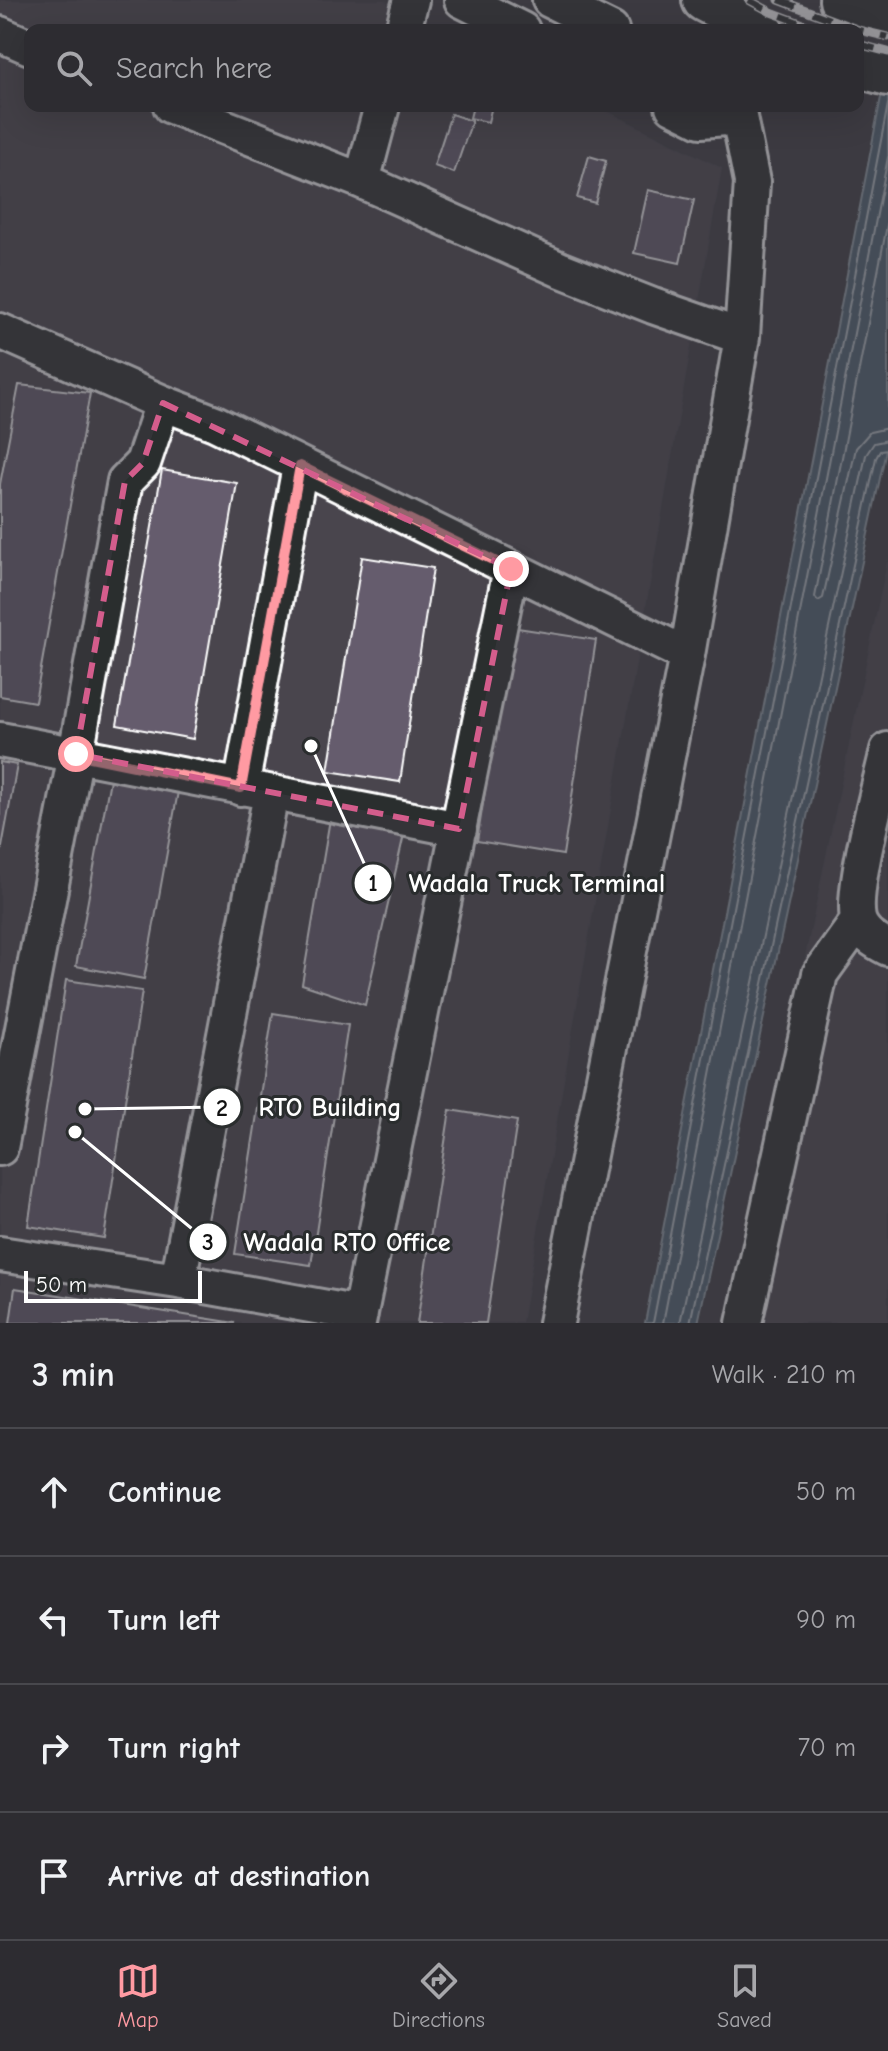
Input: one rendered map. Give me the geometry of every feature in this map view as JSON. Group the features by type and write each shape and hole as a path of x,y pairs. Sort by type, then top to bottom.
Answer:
{"main road":[{"path":"704,0 750,24"},
{"path":"864,68 888,74"}],"street":[{"path":"405,24 411,0"},
{"path":"462,0 510,24"},
{"path":"550,0 599,24"},
{"path":"0,34 24,44"},
{"path":"186,112 362,181 559,269 742,337"},
{"path":"362,181 380,112"},
{"path":"685,112 701,120 731,112"},
{"path":"556,1323 687,655 742,337 752,182 735,112"},
{"path":"0,331 215,423 687,655"},
{"path":"0,1148 125,481 143,463 163,403"},
{"path":"178,1281 256,791 300,466"},
{"path":"0,1254 178,1281 359,1318 511,569"},
{"path":"0,740 459,829"},
{"path":"888,750 857,893 858,921 868,937 888,948"},
{"path":"744,1323 820,974 858,921"}],"highlighted area":[{"path":"163,403 511,569 459,829 76,754 125,481 143,463"}],"shaded area":[{"path":"0,0 384,0 432,24 24,24 24,112 609,112 722,168 522,1323 0,1323"},
{"path":"888,557 888,1323 729,1323"}],"water":[{"path":"888,61 888,441 698,1323 645,1323"}],"building":[{"path":"472,112 490,112 488,122 470,118"},
{"path":"451,114 472,121 454,173 434,166"},
{"path":"589,156 606,161 595,203 577,198"},
{"path":"648,190 694,200 680,263 634,253"},
{"path":"19,385 90,393 35,702 0,696 0,484"},
{"path":"162,470 237,483 193,739 117,725"},
{"path":"362,557 433,568 400,782 328,771"},
{"path":"511,627 596,640 563,855 477,841"},
{"path":"0,762 17,765 0,858"},
{"path":"111,774 179,786 144,979 76,966"},
{"path":"330,819 405,830 365,1005 302,984"},
{"path":"66,980 142,991 104,1238 28,1226"},
{"path":"273,1013 348,1025 311,1265 235,1254"},
{"path":"450,1110 517,1121 486,1323 417,1323"},
{"path":"15,1288 235,1323 10,1323"}],"railway":[{"path":"749,0 803,24"},
{"path":"779,0 843,24"},
{"path":"864,31 888,37"},
{"path":"864,46 888,52"}],"place":[{"name":"Wadala Truck Terminal","path":"311,746"},
{"name":"RTO Building","path":"85,1109"},
{"name":"Wadala RTO Office","path":"75,1132"}],"route":[{"path":"76,754 241,788 300,466 511,569"}]}
